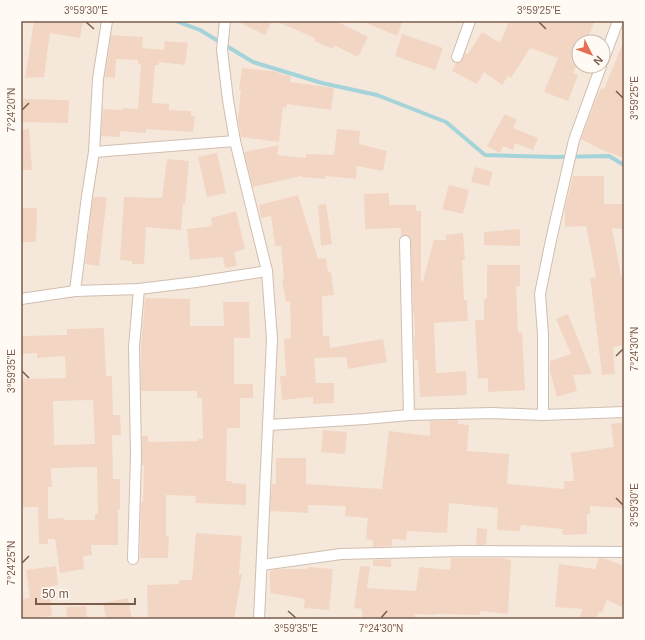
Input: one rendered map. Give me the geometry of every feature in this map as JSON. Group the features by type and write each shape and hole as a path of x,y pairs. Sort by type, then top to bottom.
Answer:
{"street":[{"path":"75,291 94,152 98,79 107,21"},
{"path":"225,21 222,50 228,100 235,141 267,271 272,339 259,619"},
{"path":"457,57 470,21"},
{"path":"611,40 618,21"},
{"path":"543,415 543,335 540,294 574,140 598,74"},
{"path":"94,152 235,141"},
{"path":"405,242 409,415"},
{"path":"21,299 75,291 139,289 267,271"},
{"path":"134,559 136,456 134,347 139,289"},
{"path":"269,425 365,420 409,415 492,413 543,415 624,412"},
{"path":"262,566 341,554 470,551 624,552"}],"shaded area":[{"path":"21,21 624,21 624,619 21,619"}],"building":[{"path":"34,21 83,21 80,38 50,33 44,77 25,78"},
{"path":"237,21 272,21 265,35"},
{"path":"275,21 336,21 368,37 358,57 334,45 333,49 314,41 315,38"},
{"path":"362,21 403,21 397,36"},
{"path":"509,21 595,21 589,34 571,34 571,74 578,75 568,101 544,92 558,58 530,48 511,78 508,76 502,85 484,72 477,84 452,71 456,63 461,62 465,53 468,54 482,32 500,43"},
{"path":"402,34 443,48 435,70 395,56"},
{"path":"111,35 143,37 142,48 164,50 165,41 188,43 185,65 159,62 159,65 155,65 152,103 169,104 169,110 191,111 191,116 195,116 193,132 146,129 146,133 120,131 120,137 101,136 103,109 138,109 141,64 138,64 138,60 116,59 115,78 105,77"},
{"path":"624,41 624,158 602,150 581,139 596,99 601,88 604,89"},
{"path":"242,68 279,72 279,74 291,76 290,82 334,88 331,110 287,104 286,108 283,107 279,142 241,137 238,120 241,90 239,90"},
{"path":"22,99 69,100 68,123 21,122"},
{"path":"505,114 517,120 513,128 538,138 533,150 515,143 513,150 503,146 500,153 487,146"},
{"path":"29,129 32,170 21,170 21,130"},
{"path":"337,129 360,131 359,144 387,151 383,171 357,166 356,179 325,176 325,179 301,176 253,187 244,152 279,145 277,155 306,158 306,154 334,155"},
{"path":"217,153 226,193 207,197 198,157"},
{"path":"167,159 189,161 181,230 146,227 144,264 132,264 132,261 120,260 124,197 162,198"},
{"path":"475,167 493,172 489,186 471,182"},
{"path":"573,176 604,176 604,204 624,204 624,229 612,228 621,276 624,275 624,345 613,347 615,374 602,375 590,278 596,277 586,226 565,227 565,208"},
{"path":"449,185 469,190 463,214 442,209"},
{"path":"389,193 389,205 416,205 416,211 421,211 421,281 423,281 434,240 446,240 446,235 463,233 465,260 462,260 464,300 467,300 468,321 434,323 436,373 466,371 467,395 420,397 418,360 415,360 414,344 411,238 405,235 401,236 401,228 365,229 364,194"},
{"path":"298,195 318,259 326,258 328,272 331,272 334,295 322,296 323,336 329,336 330,348 383,339 387,362 348,369 346,357 314,358 316,383 334,383 334,403 313,404 313,397 282,400 280,376 286,376 284,339 291,338 290,301 286,302 282,279 284,279 281,246 275,246 271,216 261,218 259,205"},
{"path":"93,197 107,197 99,266 85,264"},
{"path":"326,204 332,244 321,246 318,205"},
{"path":"21,208 37,208 36,242 21,242"},
{"path":"236,211 245,249 234,252 237,266 225,268 223,257 190,260 187,229 212,226 211,218"},
{"path":"520,229 520,246 484,245 484,232"},
{"path":"487,265 520,265 520,286 516,286 518,333 522,332 525,390 488,392 488,378 478,379 475,320 484,320 484,299 487,299"},
{"path":"145,298 190,299 190,326 224,326 223,302 249,302 250,338 234,338 234,384 253,384 253,398 240,398 240,428 227,428 226,481 246,484 246,505 195,503 196,496 166,495 166,536 169,536 168,558 140,558 141,502 143,502 144,465 142,465 142,436 148,436 148,442 198,441 198,439 203,439 202,398 197,398 197,391 141,391 141,347"},
{"path":"568,314 592,374 573,375 577,391 557,397 550,371 550,361 571,354 556,319"},
{"path":"104,328 106,376 112,376 113,415 120,415 121,435 112,435 113,479 120,479 120,509 118,509 118,545 91,545 92,555 83,556 84,569 60,573 55,539 48,539 48,544 39,544 38,507 21,507 21,379 66,378 65,356 37,358 37,353 21,354 21,336 67,335 67,329","holes":["93,400 95,444 54,445 53,401","97,467 98,514 95,514 95,520 64,520 63,518 48,519 48,487 52,487 51,468"]},
{"path":"458,420 458,424 469,425 467,451 509,454 507,484 564,489 564,481 574,481 571,453 614,447 611,424 624,422 624,508 590,506 590,514 587,514 587,534 563,535 562,529 521,525 520,531 497,530 498,508 449,503 447,533 407,531 406,540 392,539 392,546 373,547 373,540 366,539 368,518 345,516 346,506 308,505 308,513 270,511 272,484 276,484 276,458 306,458 306,484 382,489 389,431 430,436 430,421"},
{"path":"323,430 347,432 345,454 321,452"},
{"path":"477,528 487,529 486,545 476,545"},
{"path":"196,533 242,536 239,574 242,574 234,619 148,619 147,585 179,584 179,580 192,580"},
{"path":"451,558 504,558 511,560 508,614 480,611 480,615 415,614 415,619 362,619 362,609 354,608 360,566 370,567 367,588 416,591 419,567 450,570"},
{"path":"599,558 603,558 624,566 624,608 607,600 602,613 599,612 596,619 579,619 582,609 555,607 559,564 595,569"},
{"path":"391,559 391,567 373,566 373,560"},
{"path":"56,566 58,585 49,587 52,616 21,619 21,599 30,598 26,570"},
{"path":"308,567 333,569 329,610 304,608 305,599 270,593 270,571 279,569 307,569"},
{"path":"128,598 132,619 106,619 103,603"},
{"path":"86,606 87,619 67,619 66,607"}],"waterway":[{"path":"176,21 200,30 253,62 322,83 377,95 446,122 485,155 555,157 609,156 624,165"}]}
